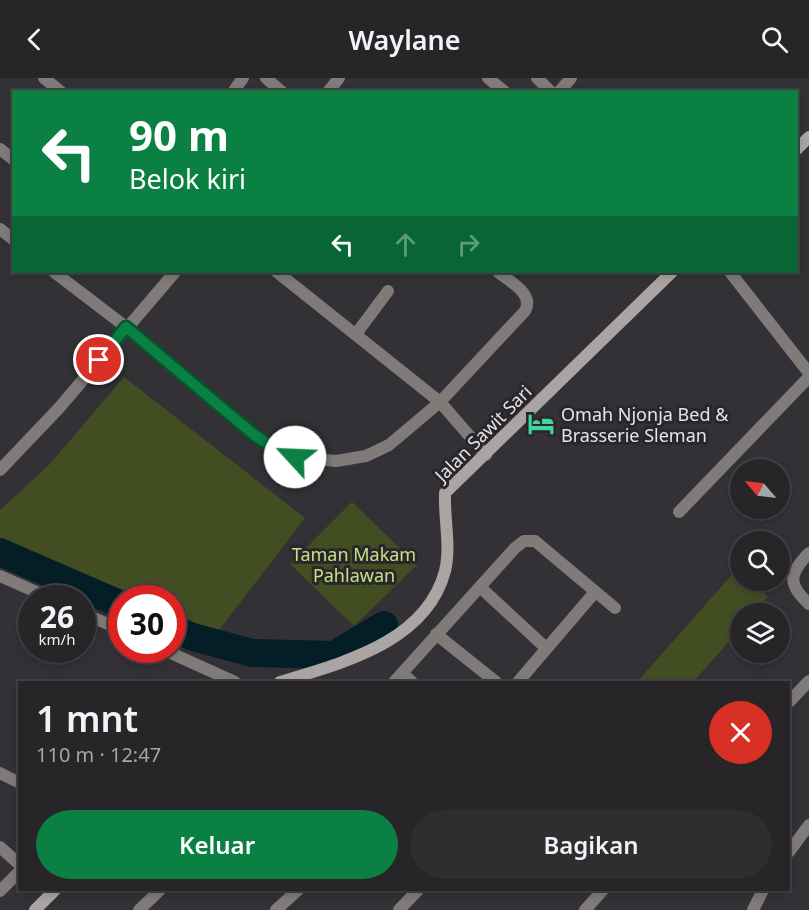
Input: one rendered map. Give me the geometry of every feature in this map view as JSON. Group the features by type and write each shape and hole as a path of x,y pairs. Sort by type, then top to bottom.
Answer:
{"main road":[{"path":"798,148 809,137"},
{"name":"Jalan Sawit Sari","path":"283,681 336,664 378,647 394,637 423,612 437,593 445,571 448,551 445,494 671,273"},
{"path":"35,910 54,891"}],"street":[{"path":"44,78 59,90"},
{"path":"234,90 243,78"},
{"path":"266,78 280,90"},
{"path":"330,90 339,78"},
{"path":"489,78 503,90"},
{"path":"537,78 549,90"},
{"path":"561,90 571,78"},
{"path":"0,149 12,158"},
{"path":"0,229 12,238"},
{"path":"55,273 126,327 253,434 281,453 295,457 336,461 366,456 389,446 440,402 528,307 527,298 522,291 499,273"},
{"path":"0,471 59,408 174,273"},
{"path":"278,273 440,402 486,455"},
{"path":"679,512 809,375 731,273"},
{"path":"356,334 388,291"},
{"path":"398,678 515,548 530,540 536,541 615,608"},
{"path":"809,554 794,573 792,583 795,591 809,604"},
{"path":"0,576 20,585"},
{"path":"480,587 546,648"},
{"path":"519,681 595,592"},
{"path":"436,634 495,681"},
{"path":"186,660 233,681"},
{"path":"205,681 214,672"},
{"path":"790,701 809,681"},
{"path":"0,773 18,782"},
{"path":"790,851 809,825"},
{"path":"0,847 18,863"},
{"path":"0,891 18,873"},
{"path":"139,910 159,891"},
{"path":"276,910 297,891"},
{"path":"399,910 417,891"},
{"path":"585,910 602,891"},
{"path":"753,910 762,891"}],"green space":[{"path":"124,377 305,518 206,647 186,636 186,585 108,585 108,596 96,590 96,585 87,585 0,539 0,510 49,465"},
{"name":"Taman Makam Pahlawan","path":"352,502 417,565 354,626 290,564"},
{"path":"730,577 730,591 761,591 768,597 763,603 730,603 730,640 694,681 638,681"}],"waterway":[{"path":"0,552 108,599"},
{"path":"186,634 252,653 334,655 384,625"}],"place":[{"name":"Omah Njonja Bed & Brasserie Sleman","path":"541,424"}],"route":[{"path":"99,360 126,327 253,434 281,453 295,457"}]}
